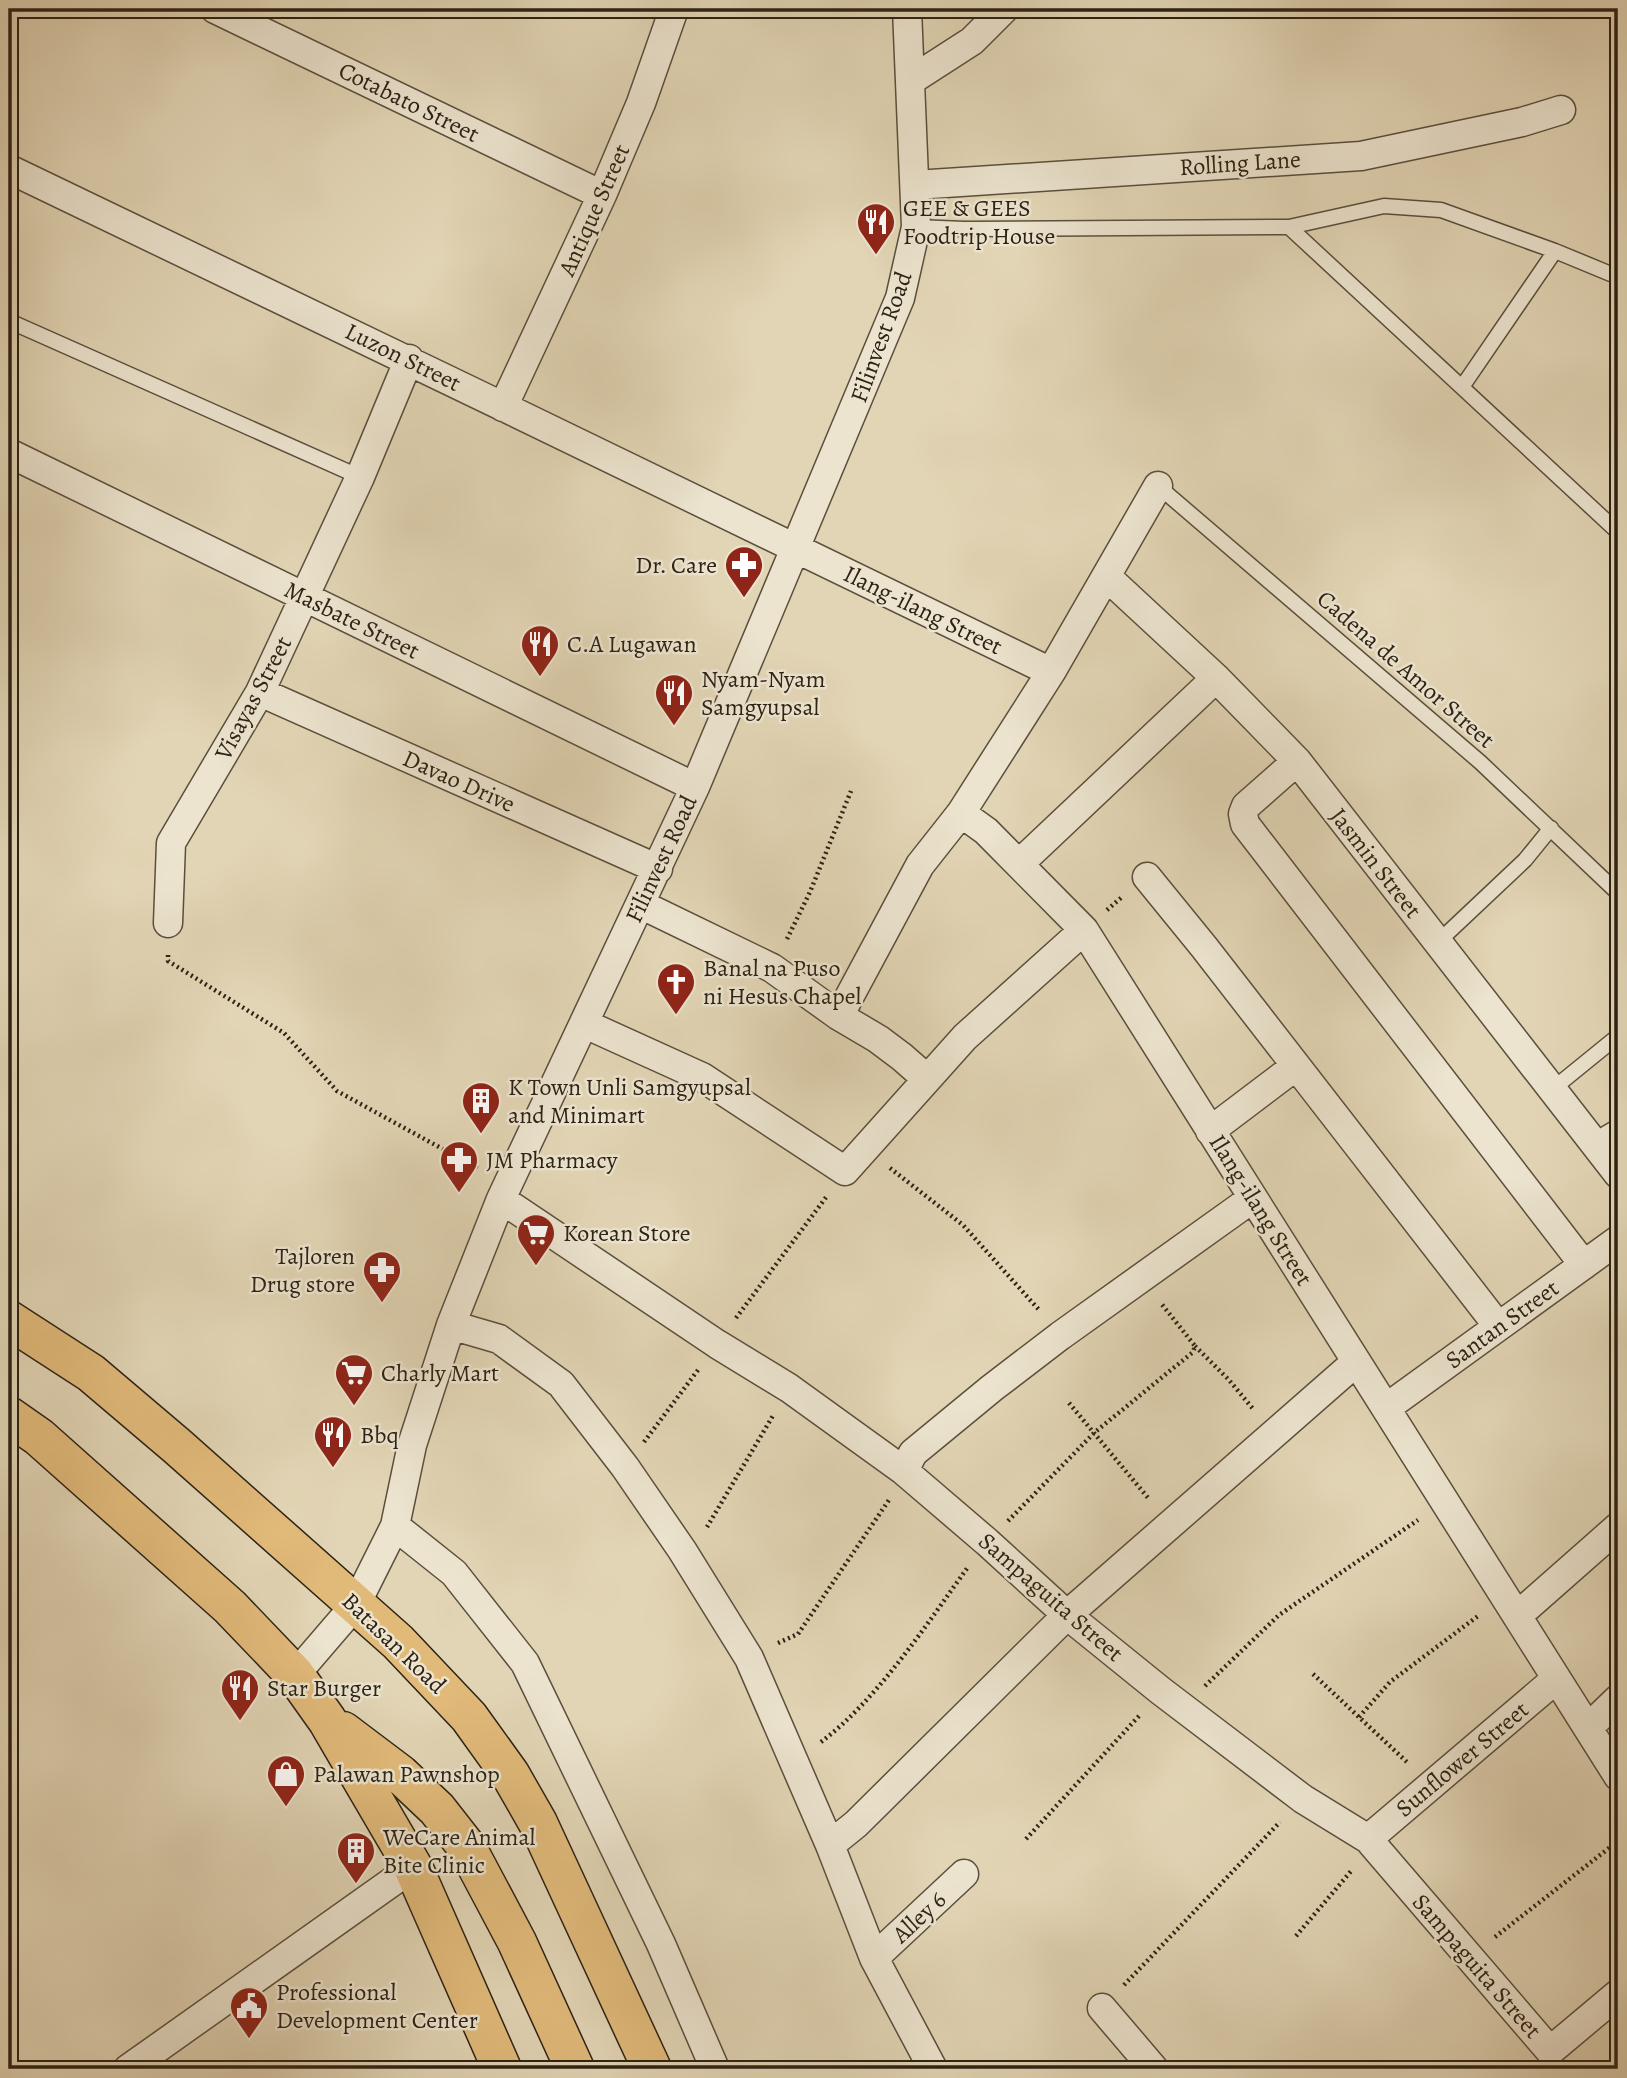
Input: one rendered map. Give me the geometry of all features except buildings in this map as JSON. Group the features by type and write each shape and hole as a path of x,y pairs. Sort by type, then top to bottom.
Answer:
{"main road":[{"name":"Batasan Road","path":"9,1320 91,1373 177,1446 398,1642 468,1717 510,1774 538,1823 652,2069"},
{"path":"9,1416 39,1437 230,1607 295,1675 327,1720 413,1867 502,2069"},
{"path":"327,1720 400,1774 437,1809 466,1846 517,1942 575,2069"}],"street":[{"name":"Cotabato Street","path":"215,9 602,195"},
{"name":"Filinvest Road","path":"295,1675 356,1604 395,1526 412,1446 451,1325 505,1192 695,787 900,298 916,227 907,9"},
{"path":"910,81 972,41 1004,9"},
{"name":"Antique Street","path":"503,407 602,195 641,103 672,10"},
{"name":"Rolling Lane","path":"915,185 1361,156 1522,122 1561,110"},
{"name":"Luzon Street","path":"9,169 409,359 795,548"},
{"name":"Visayas Street","path":"168,923 171,843 260,692 360,477 409,359"},
{"name":"Masbate Street","path":"9,453 695,787"},
{"path":"839,1016 920,866 961,813 1051,672 1157,486"},
{"name":"Ilang-ilang Street","path":"795,548 1051,672"},
{"name":"Jasmin Street","path":"1107,577 1216,678 1297,761 1554,1088 1618,1174"},
{"path":"1019,864 1216,678"},
{"name":"Davao Drive","path":"260,692 658,869"},
{"path":"1297,761 1246,806 1243,814 1245,824 1584,1265"},
{"name":"Ilang-ilang Street","path":"961,813 986,831 1084,930 1618,1776"},
{"path":"1147,877 1498,1326"},
{"path":"640,904 772,968 839,1016 878,1039 926,1079"},
{"path":"586,1024 702,1077 853,1160 965,1037 1084,930"},
{"path":"1210,1131 1296,1066"},
{"name":"Sampaguita Street","path":"505,1192 718,1344 789,1388 904,1471 1068,1615 1172,1699 1303,1799 1368,1839 1550,2051 1618,1994"},
{"path":"904,1471 913,1453 1060,1336 1253,1198"},
{"name":"Santan Street","path":"1385,1408 1618,1240"},
{"path":"451,1325 499,1339 561,1384 625,1467 685,1556 749,1658 831,1845 874,1958 933,2069"},
{"path":"831,1845 856,1824 1068,1615 1356,1362"},
{"path":"395,1526 454,1573 525,1663 661,1944 715,2069"},
{"path":"1511,1606 1618,1527"},
{"name":"Sunflower Street","path":"1368,1839 1556,1679"},
{"path":"1588,1728 1618,1699"},
{"path":"128,2069 413,1867"},
{"name":"Alley 6","path":"874,1958 964,1874"},
{"path":"1102,2008 1154,2069"}],"lane":[{"path":"916,227 1289,227 1384,206 1441,210 1618,277"},
{"path":"1289,227 1618,531"},
{"path":"1462,387 1555,251"},
{"path":"9,321 360,477"},
{"name":"Cadena de Amor Street","path":"1157,486 1480,762 1618,893"},
{"path":"1438,942 1525,860 1551,828"},
{"path":"1554,1088 1618,1036"},
{"path":"1593,1141 1618,1126"}],"path":[{"path":"772,968 810,892 851,791"},
{"path":"1084,930 1147,877"},
{"path":"168,923 168,961 284,1033 337,1091 505,1192"},
{"path":"625,1467 853,1160 894,1170 963,1225 1060,1336"},
{"path":"1142,1278 1195,1346 1229,1380 1275,1434"},
{"path":"795,1761 836,1730 894,1667 987,1542 1094,1433 1193,1352 1195,1346"},
{"path":"685,1556 710,1522 789,1388"},
{"path":"1069,1403 1170,1525"},
{"path":"749,1658 798,1634 897,1489 904,1471"},
{"path":"1026,1839 1172,1699 1279,1615 1444,1501"},
{"path":"1359,1717 1390,1682 1511,1606"},
{"path":"1313,1674 1432,1785"},
{"path":"1102,2008 1303,1799"},
{"path":"1296,1936 1354,1868 1368,1839"},
{"path":"1469,1957 1618,1841"}],"place":[{"name":"GEE & GEES Foodtrip House","path":"876,256"},
{"name":"Dr. Care","path":"744,599"},
{"name":"C.A Lugawan","path":"540,678"},
{"name":"Nyam-Nyam Samgyupsal","path":"674,727"},
{"name":"Banal na Puso ni Hesus Chapel","path":"676,1016"},
{"name":"K Town Unli Samgyupsal and Minimart","path":"481,1135"},
{"name":"JM Pharmacy","path":"459,1194"},
{"name":"Korean Store","path":"536,1267"},
{"name":"Tajloren Drug store","path":"382,1304"},
{"name":"Charly Mart","path":"354,1407"},
{"name":"Bbq","path":"333,1469"},
{"name":"Star Burger","path":"240,1722"},
{"name":"Palawan Pawnshop","path":"286,1808"},
{"name":"WeCare Animal Bite Clinic","path":"356,1885"},
{"name":"Professional Development Center","path":"249,2040"}]}
